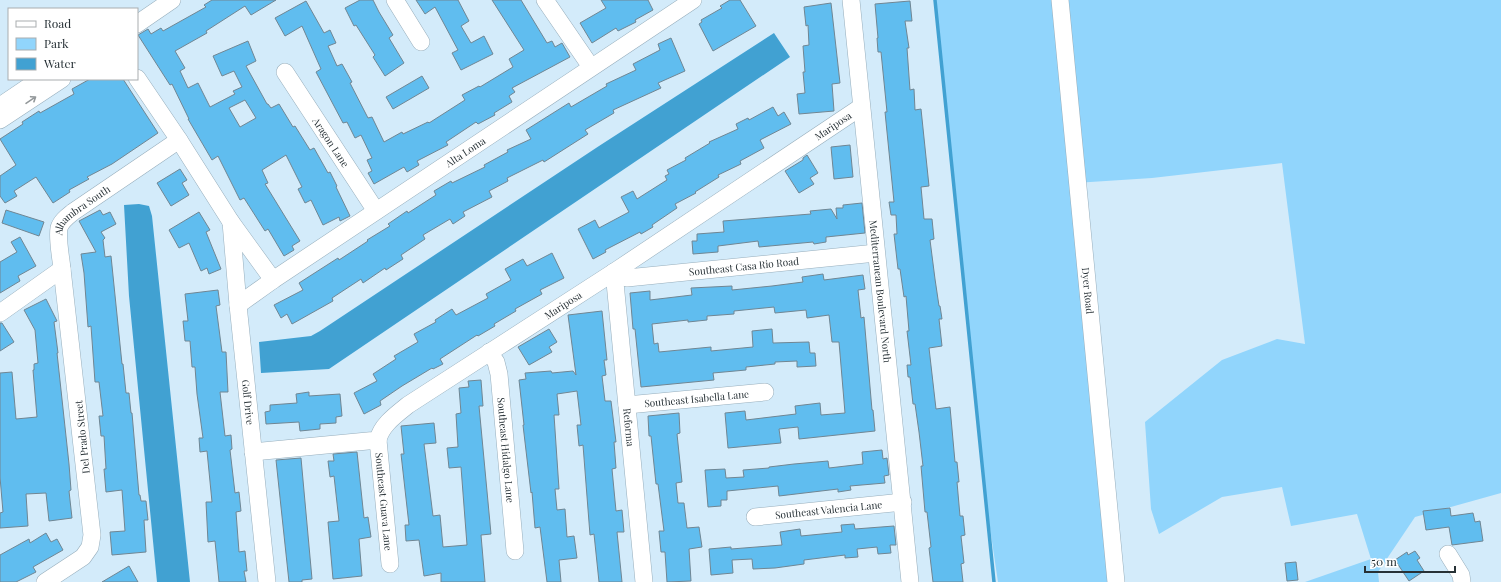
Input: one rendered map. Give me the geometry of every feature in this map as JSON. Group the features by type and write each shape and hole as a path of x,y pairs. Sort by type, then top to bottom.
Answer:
{"street":[{"path":"138,23 172,0"},
{"path":"394,0 421,42"},
{"path":"545,0 591,67"},
{"name":"Alta Loma","path":"238,305 273,280 693,0"},
{"name":"Mediterranean Boulevard North","path":"851,0 910,582"},
{"name":"Dyer Road","path":"1060,0 1116,582"},
{"name":"Aragon Lane","path":"285,72 376,212"},
{"name":"Golf Drive","path":"138,79 180,140 231,222 273,280"},
{"path":"0,106 39,80"},
{"path":"0,120 60,80"},
{"name":"Mariposa","path":"378,440 379,434 384,427 408,405 614,272 861,107"},
{"name":"Alhambra South","path":"62,269 59,236 60,228 65,219 73,212 180,140"},
{"name":"Golf Drive","path":"231,222 238,305 267,582"},
{"name":"Southeast Casa Rio Road","path":"614,272 627,278 876,253"},
{"path":"0,313 62,269"},
{"name":"Del Prado Street","path":"45,582 83,557 90,547 92,535 62,269"},
{"name":"Reforma","path":"614,272 644,582"},
{"name":"Southeast Hidalgo Lane","path":"489,352 496,362 498,374 515,551"},
{"name":"Southeast Isabella Lane","path":"627,405 765,392"},
{"path":"253,452 378,440"},
{"name":"Southeast Guava Lane","path":"378,440 390,564"},
{"name":"Southeast Valencia Lane","path":"755,517 903,502"},
{"path":"1448,554 1461,575 1462,582"}],"green space":[{"path":"936,0 1501,0 1501,493 1415,517 1378,572 1379,582 1305,582 1371,559 1357,514 1291,526 1282,487 1222,497 1159,534 1151,509 1145,422 1222,360 1277,339 1305,344 1282,163 1152,178 1075,183 1118,582 998,582 986,501"}],"water":[{"path":"774,33 790,57 329,369 261,373 259,342 311,336 320,331 599,146"},
{"path":"139,204 149,206 152,216 190,582 157,582 129,296 124,205"}],"building":[{"path":"212,0 276,0 251,15 245,6 206,31 207,33 175,51 185,68 180,71 188,88 198,83 210,107 235,94 233,91 242,87 234,71 222,76 213,56 248,41 256,61 246,66 267,104 271,108 279,104 293,127 295,126 310,150 314,148 328,173 330,172 350,216 340,221 339,217 323,225 311,200 305,203 298,189 302,187 286,155 262,170 268,183 265,184 300,241 292,246 294,250 284,256 268,229 265,231 244,198 240,200 218,156 212,160 188,119 172,84 170,85 138,35 148,29 151,34 161,28 163,31 206,7 204,5","holes":["245,100 256,118 240,127 229,108"]},
{"path":"360,0 373,0 393,35 389,38 404,63 385,76 373,57 375,55 356,25 354,26 345,8"},
{"path":"416,0 458,0 469,21 461,26 471,43 484,36 493,54 461,70 452,53 458,50 435,7 425,14"},
{"path":"492,0 521,0 547,43 552,41 555,47 562,43 570,57 512,88 515,92 509,96 512,102 494,113 495,115 478,124 476,122 446,142 448,145 417,161 419,165 407,172 404,167 374,184 368,173 372,171 367,160 372,158 361,135 355,138 347,122 343,123 316,72 321,69 302,26 285,36 275,18 306,1 324,33 330,30 336,43 328,46 337,66 342,64 352,82 350,83 368,118 372,117 384,142 402,132 403,134 428,122 429,123 465,100 462,95 479,86 480,87 513,67 509,59 524,50"},
{"path":"601,0 648,0 653,10 635,20 636,22 618,31 616,28 592,43 580,23 606,8"},
{"path":"730,0 740,0 756,26 713,51 699,24 702,22 701,20 722,8 720,6"},
{"path":"910,1 912,21 905,21 909,48 907,48 910,90 914,89 915,110 921,109 929,186 921,187 924,219 932,219 934,239 930,240 942,319 939,319 942,346 929,348 936,409 950,407 955,462 957,462 959,482 957,482 960,516 963,516 965,535 961,536 964,563 961,564 963,582 933,582 927,512 925,512 921,466 923,466 919,432 915,404 913,404 910,377 908,377 907,365 911,365 907,331 909,331 906,296 904,297 900,269 898,269 894,234 897,234 896,215 891,215 889,202 894,202 885,112 887,112 881,52 878,52 875,4"},
{"path":"831,3 840,83 832,84 834,111 799,114 797,94 805,93 803,46 809,45 808,25 806,26 804,7"},
{"path":"671,38 685,71 658,83 661,88 613,110 614,113 585,130 588,134 544,162 543,160 507,178 508,181 489,191 492,197 463,212 465,216 453,224 450,219 423,235 425,239 401,255 403,259 386,270 385,268 363,283 361,279 332,298 333,301 292,324 287,314 281,318 274,305 303,290 299,283 338,258 339,260 390,226 388,224 407,211 408,213 436,195 434,191 451,181 452,183 485,167 484,165 508,152 507,150 531,139 526,130 569,103 571,107 607,86 606,84 636,70 633,64 660,50 658,44"},
{"path":"422,76 429,88 393,109 386,97"},
{"path":"88,80 124,80 158,133 112,164 87,177 89,179 69,190 70,192 53,203 36,177 14,191 17,196 5,203 0,196 0,176 16,165 0,139 23,124 22,122 39,111 40,113 74,94 72,89"},
{"path":"773,107 778,116 784,112 791,124 760,140 764,148 740,161 741,164 718,175 719,177 695,192 696,193 675,204 677,208 652,225 653,227 605,250 606,252 593,259 578,229 595,220 599,228 629,212 621,197 633,191 637,199 667,180 665,176 669,174 667,170 686,160 685,158 710,143 709,142 738,129 736,124 748,118 749,120"},
{"path":"850,145 853,177 834,179 831,147"},
{"path":"807,155 818,173 810,178 814,184 799,193 785,171 803,160 803,158"},
{"path":"180,169 187,180 182,183 189,195 171,206 157,183"},
{"path":"862,203 865,233 826,237 826,242 814,244 813,242 759,247 758,241 718,246 718,252 693,254 692,241 697,241 697,234 724,232 723,221 811,214 810,211 831,209 837,219 836,208 843,208 843,205"},
{"path":"6,210 44,222 39,236 2,223"},
{"path":"100,210 103,215 110,212 116,224 101,232 105,238 103,240 105,257 111,256 122,364 126,393 129,393 132,413 139,495 141,501 146,501 148,520 144,520 146,552 112,555 110,532 125,531 122,490 106,492 104,436 101,436 99,416 103,416 99,382 95,382 91,326 88,327 81,254 96,252 79,221"},
{"path":"199,212 210,230 206,232 221,269 209,274 207,268 201,271 189,243 179,248 169,230"},
{"path":"20,237 36,266 18,276 20,281 0,293 0,262 17,252 11,242"},
{"path":"552,253 564,278 540,290 542,294 515,309 516,311 494,324 495,326 478,336 477,335 440,359 443,364 433,369 432,368 402,386 380,401 381,405 364,414 354,393 377,381 373,374 396,359 394,356 418,342 414,334 436,322 435,320 452,309 456,315 488,298 486,294 511,280 505,269 523,259 527,266"},
{"path":"823,274 824,280 863,275 865,289 858,290 861,318 864,317 875,431 799,439 798,427 779,429 781,443 728,448 725,413 745,411 746,420 796,414 795,406 820,403 821,415 845,413 839,342 832,342 829,315 807,318 806,310 775,313 774,307 734,311 734,314 707,316 707,320 688,322 688,320 652,324 654,344 658,343 659,352 711,347 711,351 753,347 752,331 772,329 773,343 809,342 810,353 815,353 816,366 797,367 797,361 775,362 775,364 746,367 746,370 713,373 714,380 641,387 635,329 633,329 630,293 650,291 650,300 692,295 691,288 732,286 732,290 772,286 803,282 802,277"},
{"path":"218,290 220,305 216,306 222,352 226,352 228,392 220,392 225,436 231,435 232,449 230,450 235,493 239,492 241,511 236,512 239,552 245,551 247,571 244,571 246,582 219,582 215,541 208,542 206,502 212,502 207,451 200,452 199,438 203,438 195,367 192,367 190,341 185,341 183,321 188,321 185,294"},
{"path":"46,299 57,321 54,322 69,464 71,490 69,491 72,518 49,521 46,493 26,494 28,526 0,528 0,513 3,512 0,477 0,373 12,372 16,419 37,417 33,370 34,364 38,363 35,330 24,310"},
{"path":"602,311 607,360 604,360 606,375 602,376 605,401 611,401 616,442 614,442 616,468 612,469 616,511 622,510 624,532 617,532 622,582 599,582 594,534 590,535 583,445 579,446 577,425 581,425 577,391 557,394 559,415 554,415 559,489 555,489 557,510 565,509 567,537 574,536 577,558 559,560 561,582 547,582 540,527 535,528 519,380 526,379 525,373 573,371 576,375 568,315"},
{"path":"0,323 2,323 14,342 0,351"},
{"path":"549,329 557,342 549,347 552,352 529,365 518,347"},
{"path":"481,380 483,406 479,406 491,534 481,535 485,582 441,582 441,573 424,576 419,540 406,541 405,525 409,525 401,454 404,454 401,426 434,423 436,443 424,444 433,516 440,515 443,547 467,545 461,467 449,468 447,448 458,447 456,414 461,413 459,388 469,387 468,381"},
{"path":"309,392 309,396 340,394 342,416 336,417 336,423 320,424 320,429 300,431 299,422 266,424 265,412 270,411 270,405 297,403 296,394"},
{"path":"679,413 680,433 677,434 682,482 676,483 678,503 684,503 687,528 699,527 702,547 689,549 691,581 667,582 665,552 661,552 659,531 664,531 658,484 656,484 651,436 649,436 648,416"},
{"path":"882,450 883,459 887,458 889,475 884,476 885,483 850,486 851,490 838,492 838,489 779,496 778,486 727,491 727,500 721,500 721,506 708,507 705,470 725,469 726,478 744,477 743,470 794,464 828,461 829,468 863,464 862,452"},
{"path":"357,452 364,518 368,517 371,537 359,539 362,576 333,579 328,522 339,521 334,476 330,477 328,461 334,461 333,454"},
{"path":"301,458 312,579 302,580 302,582 289,582 276,460"},
{"path":"1450,508 1451,516 1473,513 1475,522 1480,521 1483,541 1452,545 1449,527 1426,530 1423,511"},
{"path":"854,524 855,529 894,526 896,545 890,545 891,553 878,554 877,547 857,549 858,557 845,558 845,555 804,560 804,564 753,569 752,559 732,560 733,573 711,575 709,549 731,547 731,549 782,545 780,532 800,529 801,536 842,532 841,525"},
{"path":"46,533 51,542 57,539 63,550 33,567 36,572 16,582 0,582 0,555 29,539 30,543"},
{"path":"1415,551 1420,558 1417,560 1424,571 1409,581 1395,560 1407,552 1408,555"},
{"path":"1296,562 1298,580 1287,581 1285,563"},
{"path":"129,566 138,582 102,582"}],"waterway":[{"path":"935,0 994,582"}]}
